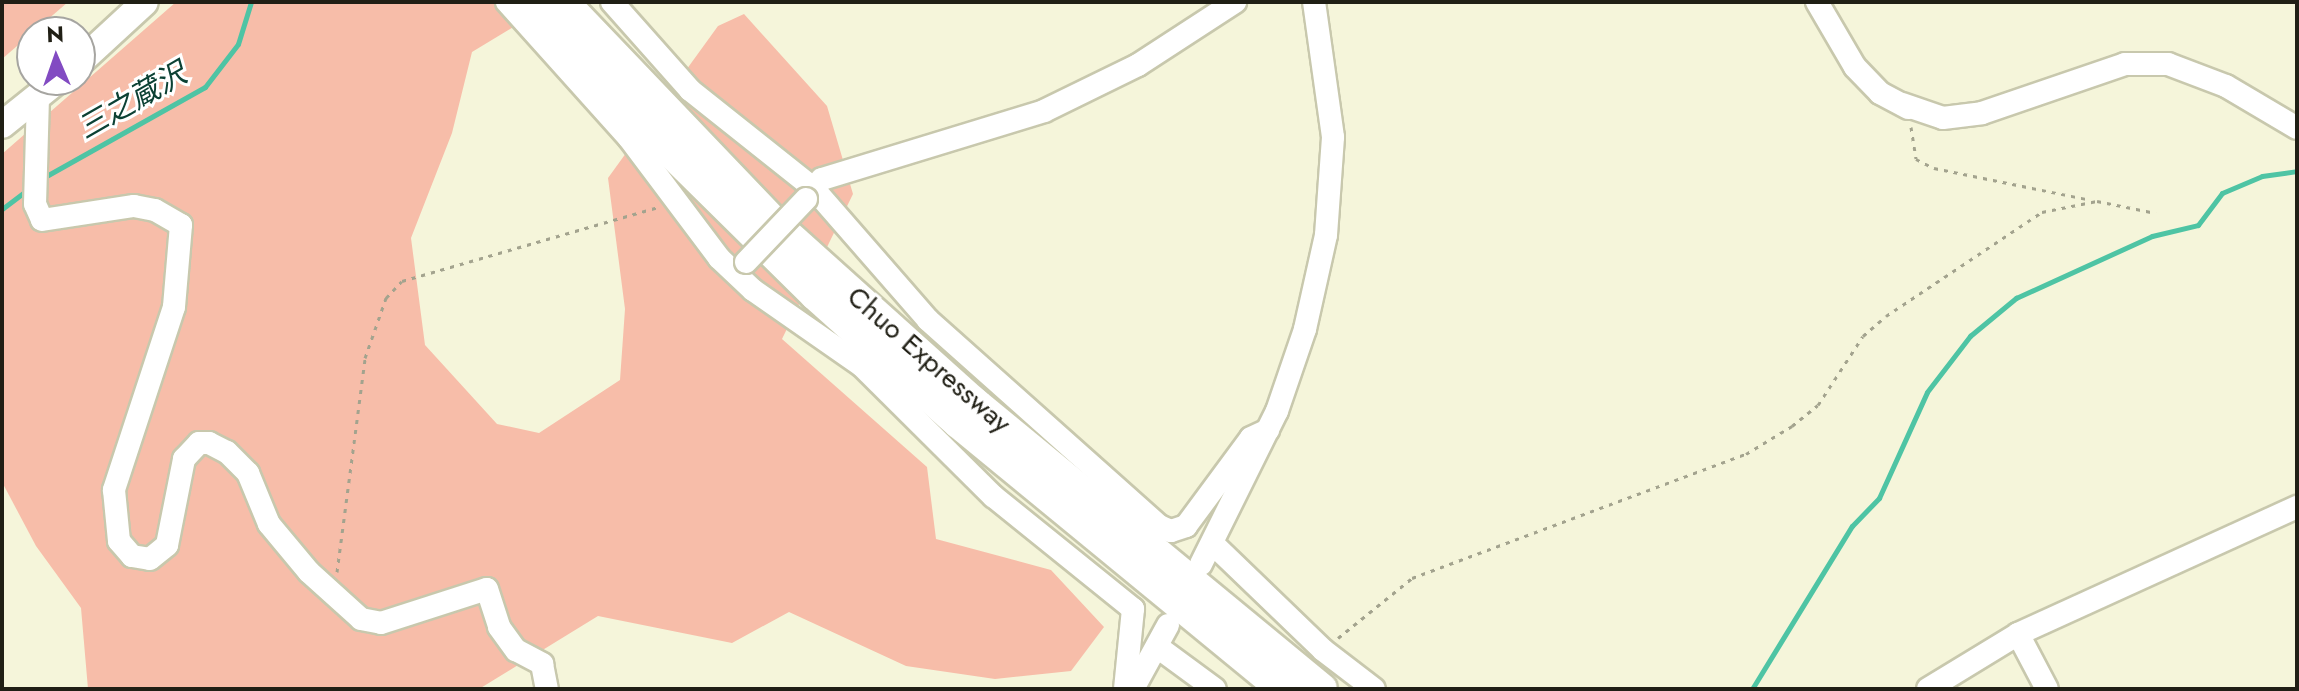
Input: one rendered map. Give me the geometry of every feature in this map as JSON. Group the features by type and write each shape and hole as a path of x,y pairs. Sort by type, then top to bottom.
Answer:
{"highway":[{"name":"Chuo Expressway","path":"545,4 666,148 815,295 970,433 1282,689"},
{"name":"Chuo Expressway","path":"545,4 779,227 973,401 1322,689"}],"main road":[{"path":"96,47 145,2"},
{"path":"2,125 38,96"}],"street":[{"path":"507,2 629,138 719,258 741,267 753,290 862,366 993,496 1133,609 1125,689"},
{"path":"612,2 690,90 810,193 928,320 1159,526 1171,531 1186,526 1251,438 1268,430"},
{"path":"741,267 822,179 870,162 1001,128 1044,111 1138,65 1235,2"},
{"path":"1201,564 1268,430 1305,329 1333,182 1333,137 1314,2"},
{"path":"1817,2 1855,67 1880,93 1905,106 1943,118 1982,113 2125,64 2168,64 2226,86 2297,128"},
{"path":"47,96 35,204 42,220 134,206 155,210 181,225 174,307 114,490 119,541 132,556 150,559 167,545 184,459 199,443 209,443 227,452 248,473 269,524 334,595 361,619 381,623 487,589 499,627 516,650 542,664 547,689"},
{"path":"1928,689 2018,634 2297,507"},
{"path":"1213,544 1323,650 1374,689"},
{"path":"1133,689 1159,648 1168,625"},
{"path":"2018,634 2047,689"},
{"path":"1159,648 1215,689"}],"path":[{"path":"1905,106 1916,159 1934,168 2156,213"},
{"path":"1323,650 1412,578 1746,454 1818,405 1863,336 1886,316 2042,212 2097,201"},
{"path":"334,595 365,358 386,298 402,281 676,202"}],"shaded area":[{"path":"2,2 68,2 52,16 16,16 16,47 2,59"},
{"path":"176,2 555,2 472,52 452,133 411,238 425,345 497,424 539,433 620,380 625,309 608,178 718,26 744,14 827,106 853,194 782,339 927,467 936,539 1051,570 1104,627 1071,671 995,679 906,666 789,612 732,643 598,616 479,689 88,689 81,608 36,546 2,482 2,154 68,96 96,96 96,72"}],"waterway":[{"name":"三之蔵沢","path":"41,179 205,87 238,44 251,2"},
{"path":"1752,689 1852,526 1879,498 1927,392 1970,336 2016,298 2152,236 2198,225 2222,193 2262,176 2297,171"},
{"name":"三之蔵沢","path":"2,209 27,190"}]}
